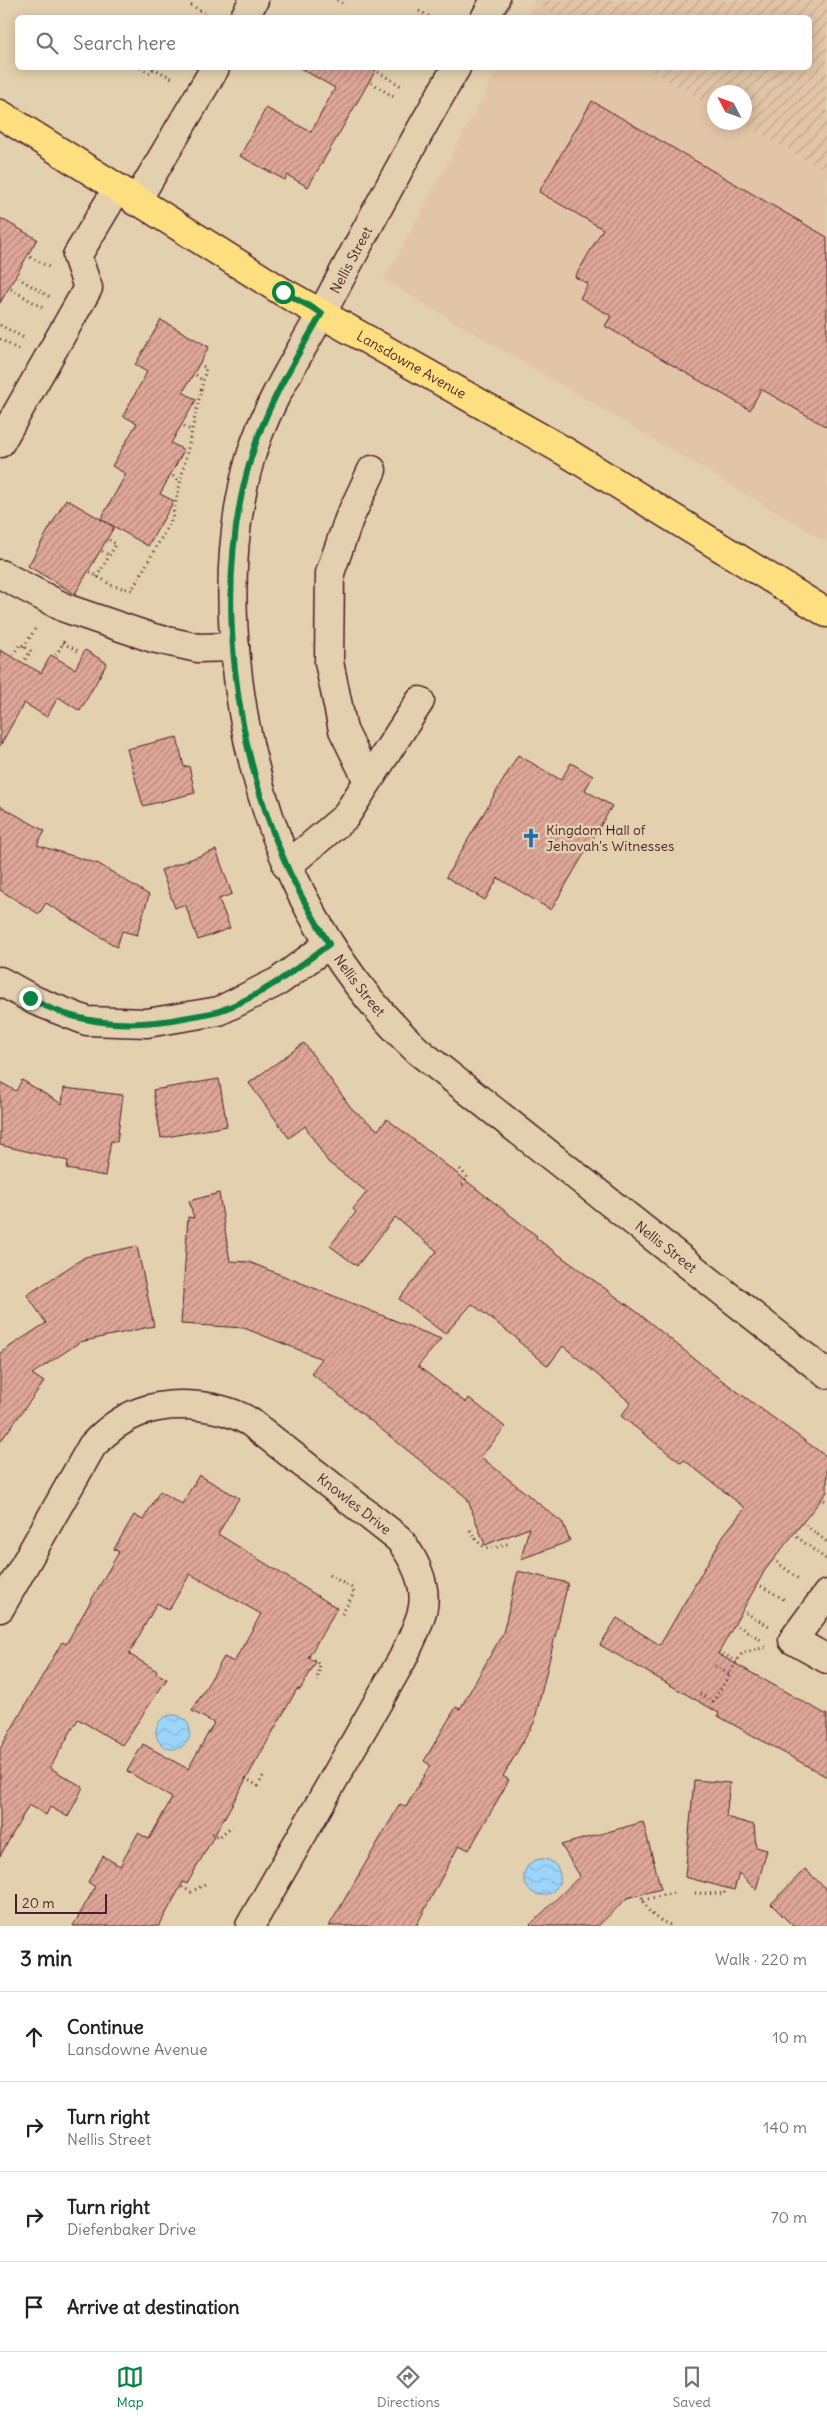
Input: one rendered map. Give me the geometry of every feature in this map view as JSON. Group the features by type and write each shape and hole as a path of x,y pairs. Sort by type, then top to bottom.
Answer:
{"main road":[{"name":"Lansdowne Avenue","path":"0,114 283,292 566,452 827,613"}],"street":[{"path":"246,15 254,0"},
{"path":"487,15 495,0"},
{"path":"0,443 88,288 77,256 127,195 214,70"},
{"name":"Nellis Street","path":"455,70 322,313 280,385 250,458 238,512 232,611 234,647 248,747 260,793 287,866 329,944 365,995 418,1050 827,1374"},
{"path":"368,781 343,730 329,662 330,573 349,519 372,470"},
{"path":"0,574 65,608 153,638 198,648 234,647"},
{"path":"287,866 345,817 420,700"},
{"path":"0,982 36,1001 87,1021 147,1023 219,1011 279,981 329,944"},
{"name":"Knowles Drive","path":"0,1608 92,1446 110,1429 133,1414 152,1407 176,1404 218,1408 245,1418 399,1539 410,1553 418,1571 423,1606 415,1631 403,1658 250,1926"},
{"path":"827,1594 793,1640 827,1659"}],"path":[{"path":"337,0 343,3"},
{"path":"191,5 208,15"},
{"path":"419,11 426,15"},
{"path":"378,72 402,87"},
{"path":"371,83 396,98"},
{"path":"18,278 72,317"},
{"path":"12,289 72,317"},
{"path":"90,572 113,586 132,590 152,548 172,519 206,368 201,364"},
{"path":"196,375 203,381"},
{"path":"190,415 194,417"},
{"path":"184,426 192,431"},
{"path":"178,466 183,469"},
{"path":"173,476 180,482"},
{"path":"167,517 172,519"},
{"path":"97,576 116,544 109,540"},
{"path":"102,551 110,555"},
{"path":"63,643 78,651"},
{"path":"13,655 20,644 31,650 24,661"},
{"path":"460,1169 468,1178 460,1188"},
{"path":"806,1524 827,1542"},
{"path":"470,1530 484,1548 492,1550 510,1543"},
{"path":"797,1537 827,1560"},
{"path":"329,1575 352,1588 354,1593 342,1614"},
{"path":"700,1694 713,1702 742,1653 771,1645 738,1626"},
{"path":"723,1654 737,1661"},
{"path":"309,1656 320,1664 316,1681"},
{"path":"715,1666 729,1674"},
{"path":"245,1778 258,1786 264,1774"},
{"path":"212,1833 218,1836 232,1826"},
{"path":"182,1887 192,1892 205,1884"},
{"path":"696,1893 724,1894 724,1890"},
{"path":"672,1893 642,1898 647,1910 657,1920 673,1926"}],"shaded area":[{"path":"536,0 827,0 827,172 752,129 752,85 707,85 707,103 650,70 812,70 812,15 556,15 534,3"},
{"path":"534,3 556,15 528,15"},
{"path":"498,70 650,70 707,103 707,130 752,129 827,172 827,542 384,280"}],"water":[{"path":"173,1715 180,1716 185,1720 189,1725 189,1739 185,1744 180,1748 173,1749 166,1748 161,1744 157,1739 156,1732 157,1725 161,1720 166,1716"},
{"path":"542,1859 554,1865 560,1877 554,1889 542,1895 530,1889 524,1877 530,1865"}],"building":[{"path":"304,70 376,70 308,187 287,175 285,180 240,156 266,108 311,132 335,88"},
{"path":"592,101 827,237 827,427 761,389 750,410 605,326 611,316 580,298 588,284 575,277 603,229 539,192"},
{"path":"0,218 37,239 0,303"},
{"path":"161,320 209,347 183,392 196,400 171,443 184,450 160,494 174,501 148,546 101,519 126,474 112,466 137,423 123,416 147,372 135,365"},
{"path":"66,499 114,527 75,594 28,566"},
{"path":"0,650 41,673 51,655 75,669 85,650 107,663 80,711 58,697 47,717 24,703 0,746"},
{"path":"177,737 184,767 189,766 195,793 143,806 127,749"},
{"name":"Kingdom Hall of Jehovah's Witnesses","path":"518,755 561,780 571,763 593,776 585,790 612,806 551,910 498,878 485,900 446,877"},
{"path":"0,806 45,831 37,845 99,864 149,895 137,935 122,931 117,947 46,903 39,914 0,890"},
{"path":"216,850 232,894 219,899 230,928 198,940 185,904 175,908 161,870"},
{"path":"304,1043 352,1109 378,1130 387,1119 537,1236 536,1238 637,1312 712,1373 827,1457 827,1492 765,1570 718,1654 827,1715 827,1777 718,1716 719,1713 600,1645 617,1618 660,1645 723,1536 745,1508 684,1460 681,1463 621,1416 631,1403 563,1346 548,1366 519,1340 472,1304 445,1334 399,1299 437,1251 395,1217 357,1266 330,1246 356,1212 353,1209 367,1192 328,1162 305,1126 289,1138 249,1083"},
{"path":"219,1079 227,1126 161,1138 153,1090"},
{"path":"22,1080 62,1104 64,1088 123,1095 117,1142 111,1141 105,1176 67,1169 68,1161 0,1145 0,1082 16,1091"},
{"path":"219,1193 230,1261 249,1262 441,1339 418,1366 466,1403 469,1398 505,1427 481,1457 563,1523 570,1541 521,1559 529,1528 485,1545 467,1498 311,1373 322,1359 244,1328 181,1324 188,1217 194,1218 189,1201"},
{"path":"137,1246 154,1326 80,1342 32,1374 44,1382 0,1442 0,1353 46,1323 27,1295 85,1257"},
{"path":"199,1475 239,1498 218,1534 337,1608 308,1658 316,1662 300,1690 297,1689 187,1884 183,1882 159,1926 73,1926 95,1887 88,1882 103,1856 120,1866 138,1833 149,1839 172,1798 127,1771 143,1744 188,1769 214,1723 192,1711 224,1657 234,1662 261,1614 190,1574 169,1610 157,1603 129,1654 167,1679 122,1745 78,1719 50,1768 83,1787 68,1817 50,1807 46,1815 29,1805 0,1856 0,1749 62,1642 66,1644 119,1552 114,1549 134,1515 143,1520 160,1491 182,1504"},
{"path":"518,1571 568,1583 534,1723 503,1776 509,1780 469,1850 459,1845 416,1926 329,1926 400,1804 406,1807 430,1765 424,1761 456,1707 460,1709 503,1633"},
{"path":"694,1780 730,1783 726,1817 754,1825 756,1847 767,1850 756,1890 739,1873 734,1890 685,1877"},
{"path":"643,1822 661,1889 627,1898 598,1926 529,1926 580,1876 561,1845"},
{"path":"805,1869 827,1890 827,1926 793,1926 771,1904"}],"place":[{"name":"Kingdom Hall of Jehovah's Witnesses","path":"531,838"}],"route":[{"path":"30,998 87,1021 132,1024 175,1020 219,1011 247,998 279,981 329,944 289,872 260,793 248,747 242,712 232,611 238,512 250,458 280,385 322,313 283,292"}]}
